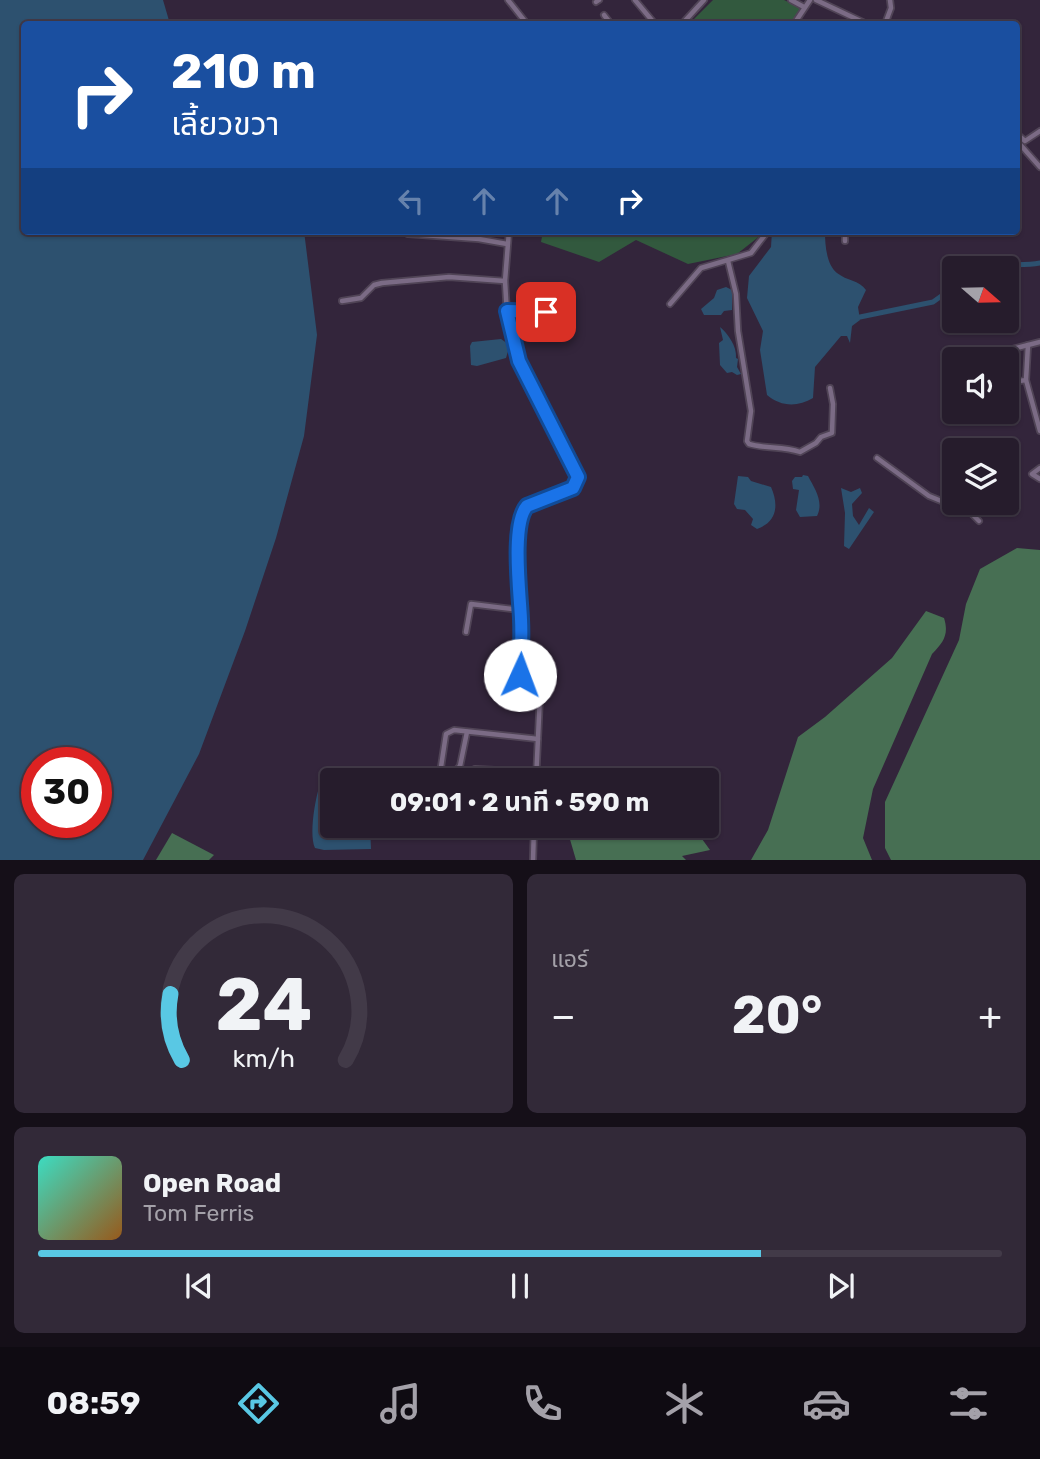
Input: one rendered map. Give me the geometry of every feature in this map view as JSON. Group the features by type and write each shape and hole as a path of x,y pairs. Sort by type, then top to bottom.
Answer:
{"street":[{"path":"508,0 525,21"},
{"path":"635,0 652,21"},
{"path":"685,21 704,0"},
{"path":"791,0 804,7"},
{"path":"796,21 810,0"},
{"path":"816,0 861,21"},
{"path":"886,21 891,8 890,0"},
{"path":"604,15 609,21"},
{"path":"1020,137 1024,141 1040,131"},
{"path":"1020,144 1040,167"},
{"path":"423,235 507,244"},
{"path":"508,235 505,281 507,311 519,361 578,477 573,488 527,506 522,511 517,556 521,610 520,675 536,686 540,696 536,768"},
{"path":"670,304 701,268 751,253 765,235"},
{"path":"845,235 845,241"},
{"path":"728,261 736,294 738,331 751,411 747,441 749,444 786,447 800,452 821,437 832,433 833,404 830,388"},
{"path":"342,301 361,298 374,285 382,283 449,277 505,281"},
{"path":"507,311 546,312 553,296"},
{"path":"1019,347 1040,342"},
{"path":"1028,345 1026,380 1040,431"},
{"path":"1019,381 1026,380"},
{"path":"877,458 929,496 971,513 979,522"},
{"path":"1040,468 1032,474 1040,479"},
{"path":"466,632 471,604 521,610"},
{"path":"441,768 446,734 454,730 538,738"},
{"path":"458,768 467,732"},
{"path":"533,860 534,838"}],"green space":[{"path":"713,0 784,0 801,8 793,21 692,21"},
{"path":"542,235 761,235 737,254 688,264 636,240 599,262 541,242"},
{"path":"1017,548 1040,550 1040,860 891,860 885,848 885,802 959,640 966,604 980,569"},
{"path":"926,611 944,618 946,633 932,654 873,789 863,838 872,860 751,860 768,830 798,737 892,658"},
{"path":"172,833 214,855 209,860 156,860"},
{"path":"570,838 701,838 710,850 682,856 686,860 576,860"}],"water":[{"path":"0,0 163,0 169,21 21,21 21,235 304,235 317,335 304,436 276,538 199,754 143,860 0,860"},
{"path":"772,235 825,235 827,253 833,269 866,290 858,307 860,320 852,326 850,343 847,336 841,336 815,367 813,398 796,404 784,404 767,395 760,350 763,331 747,298 749,276 771,247"},
{"path":"726,287 732,290 732,310 724,311 721,315 704,315 701,309 714,298 717,290"},
{"path":"720,327 733,345 741,374 727,373 720,365 719,343 723,340"},
{"path":"501,339 508,344 506,358 477,366 471,365 472,342"},
{"path":"803,475 808,476 818,496 820,506 817,516 800,517 796,510 799,490 793,489 792,481"},
{"path":"738,476 748,477 751,481 771,487 775,500 774,512 764,526 757,529 751,525 753,519 745,510 737,509 734,504"},
{"path":"841,488 851,492 860,488 862,493 852,504 853,516 859,525 869,508 874,512 849,549 844,546 845,513"},
{"path":"320,784 320,838 371,838 371,849 315,848 312,831"}],"waterway":[{"path":"1019,265 1040,263"},
{"path":"860,317 933,302 942,296"}],"route":[{"path":"520,675 522,622 517,556 522,511 527,506 573,488 578,477 519,361 507,314 507,311 546,312"}]}
